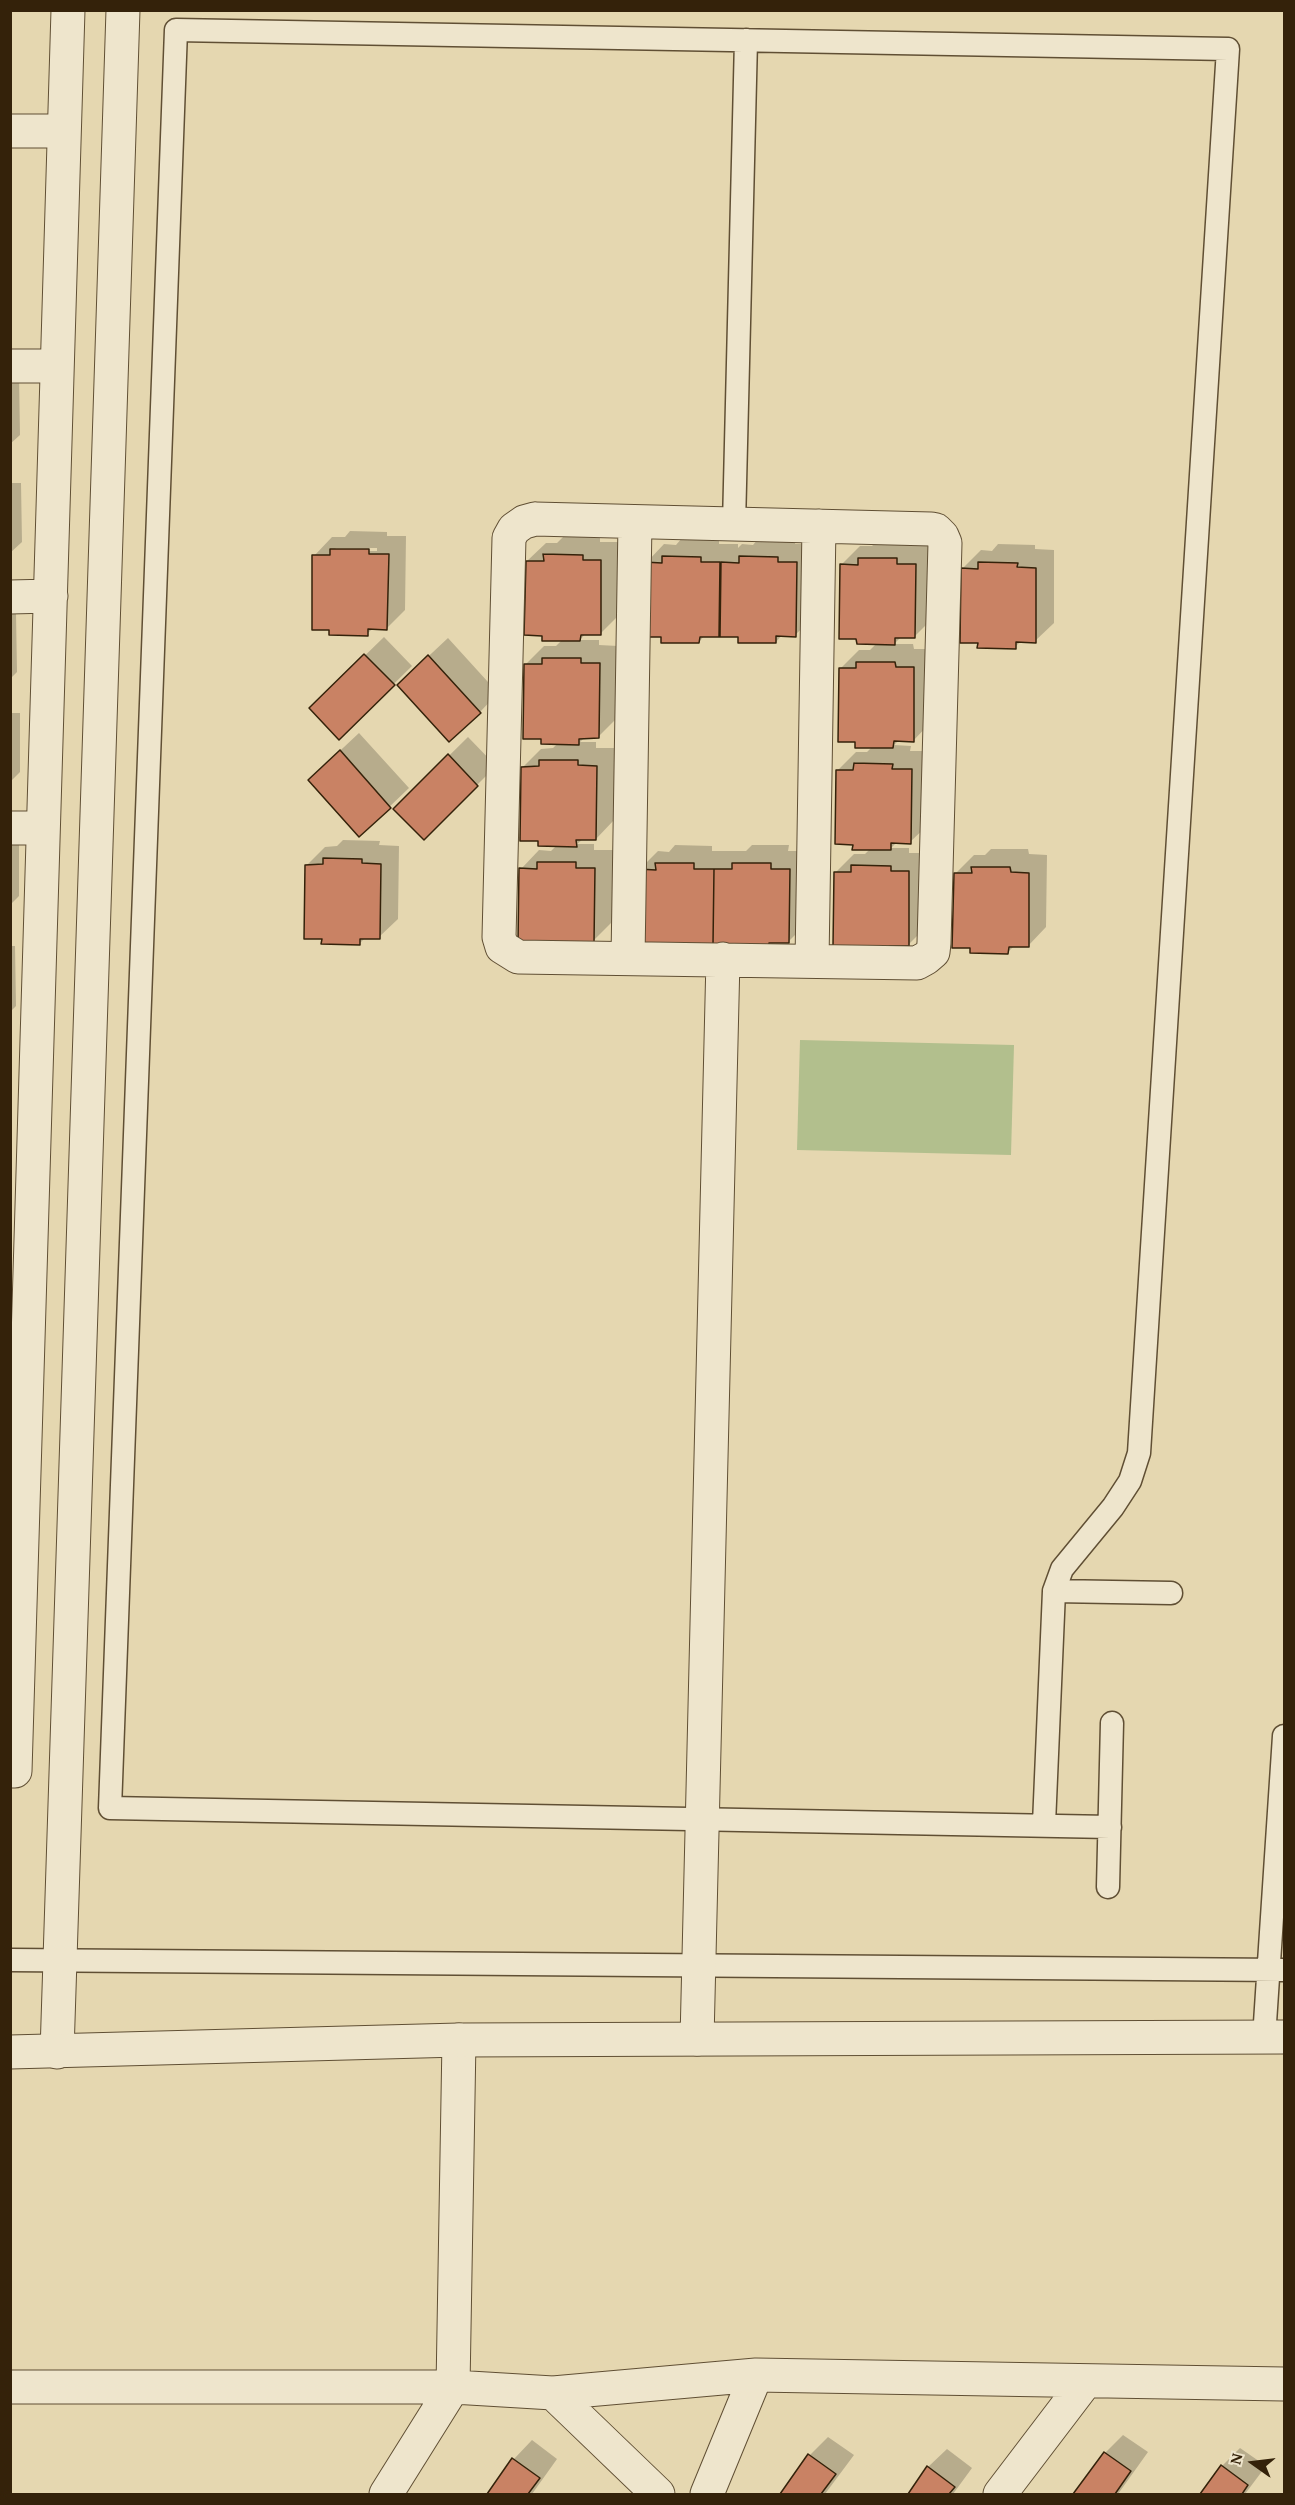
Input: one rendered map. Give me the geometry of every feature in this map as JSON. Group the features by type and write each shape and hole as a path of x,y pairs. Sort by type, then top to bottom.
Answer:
{"street":[{"path":"10,1771 15,1771 23,1069 44,828 68,10"},
{"path":"57,2052 123,10"},
{"path":"10,131 64,131"},
{"path":"10,366 57,366"},
{"path":"535,519 635,522 931,529 936,530 945,543 933,952 917,963 518,957 502,947 499,937 509,538 514,528 535,519"},
{"path":"628,958 635,522"},
{"path":"812,961 819,526"},
{"path":"10,597 51,596"},
{"path":"10,828 44,828"},
{"path":"697,2040 723,959"},
{"path":"10,2052 459,2040 1274,2037"},
{"path":"386,2494 453,2387 459,2040"},
{"path":"10,2386 453,2387 553,2393 756,2375 1284,2384"},
{"path":"707,2494 756,2375"},
{"path":"1000,2494 1086,2381"},
{"path":"553,2393 658,2494"}],"lane":[{"path":"1044,1824 1054,1591 1062,1569 1113,1507 1130,1481 1139,1453 1228,49 176,30 110,1808 1110,1827"},
{"path":"734,524 746,40"},
{"path":"1054,1591 1171,1593"},
{"path":"1108,1887 1112,1723"},
{"path":"1274,2037 1284,1736"},
{"path":"10,1960 1277,1970"}],"green space":[{"path":"800,1040 1014,1045 1011,1155 797,1150"}],"building":[{"path":"330,549 369,549 369,554 389,554 387,630 368,629 368,636 329,635 329,630 312,630 312,555 330,555"},
{"path":"543,554 583,555 583,560 601,560 601,635 581,635 580,641 542,641 542,636 524,635 526,561 544,561"},
{"path":"662,556 701,557 701,562 720,562 719,637 700,637 699,643 661,643 661,637 643,637 644,562 662,563"},
{"path":"739,556 778,557 778,562 797,562 796,637 776,636 776,643 738,643 738,637 720,637 721,562 739,563"},
{"path":"858,558 897,558 897,564 916,564 915,638 895,638 895,645 857,644 856,639 839,639 840,564 858,565"},
{"path":"978,562 1018,563 1017,567 1036,568 1036,643 1016,642 1016,649 977,648 978,643 960,643 961,568 978,569"},
{"path":"364,654 395,685 339,740 309,708"},
{"path":"428,655 481,713 449,742 397,685"},
{"path":"542,658 581,658 581,663 600,663 599,738 579,739 579,745 541,744 541,739 523,739 524,664 542,664"},
{"path":"856,662 895,662 896,667 914,667 914,742 894,741 893,748 855,748 855,742 838,742 839,668 856,668"},
{"path":"340,750 391,808 359,837 308,780"},
{"path":"448,754 478,786 424,840 393,809"},
{"path":"539,760 578,760 578,765 597,766 596,840 576,840 577,847 538,846 538,841 520,841 521,767 539,766"},
{"path":"854,763 893,764 892,769 912,769 911,844 891,843 891,850 852,850 853,845 835,844 836,770 853,770"},
{"path":"323,858 362,859 362,863 381,864 380,939 360,939 360,945 321,944 322,939 304,939 305,865 323,864"},
{"path":"537,862 576,862 576,868 595,868 594,943 518,943 519,868 537,869"},
{"path":"655,863 694,863 694,869 714,869 713,944 636,944 638,869 656,870"},
{"path":"732,863 771,863 771,869 790,869 789,943 769,943 769,950 713,944 714,869 732,869"},
{"path":"851,865 891,866 891,871 909,871 909,946 889,946 889,952 833,946 834,872 851,872"},
{"path":"971,867 1010,867 1011,872 1029,873 1029,947 1009,947 1008,954 970,953 970,948 952,948 954,873 972,873"},
{"path":"1104,2452 1131,2471 1115,2494 1073,2494"},
{"path":"808,2454 836,2474 821,2494 780,2494"},
{"path":"512,2458 540,2478 528,2494 487,2494"},
{"path":"1221,2465 1248,2485 1242,2494 1200,2494"},
{"path":"927,2466 955,2487 949,2494 908,2494"}]}
